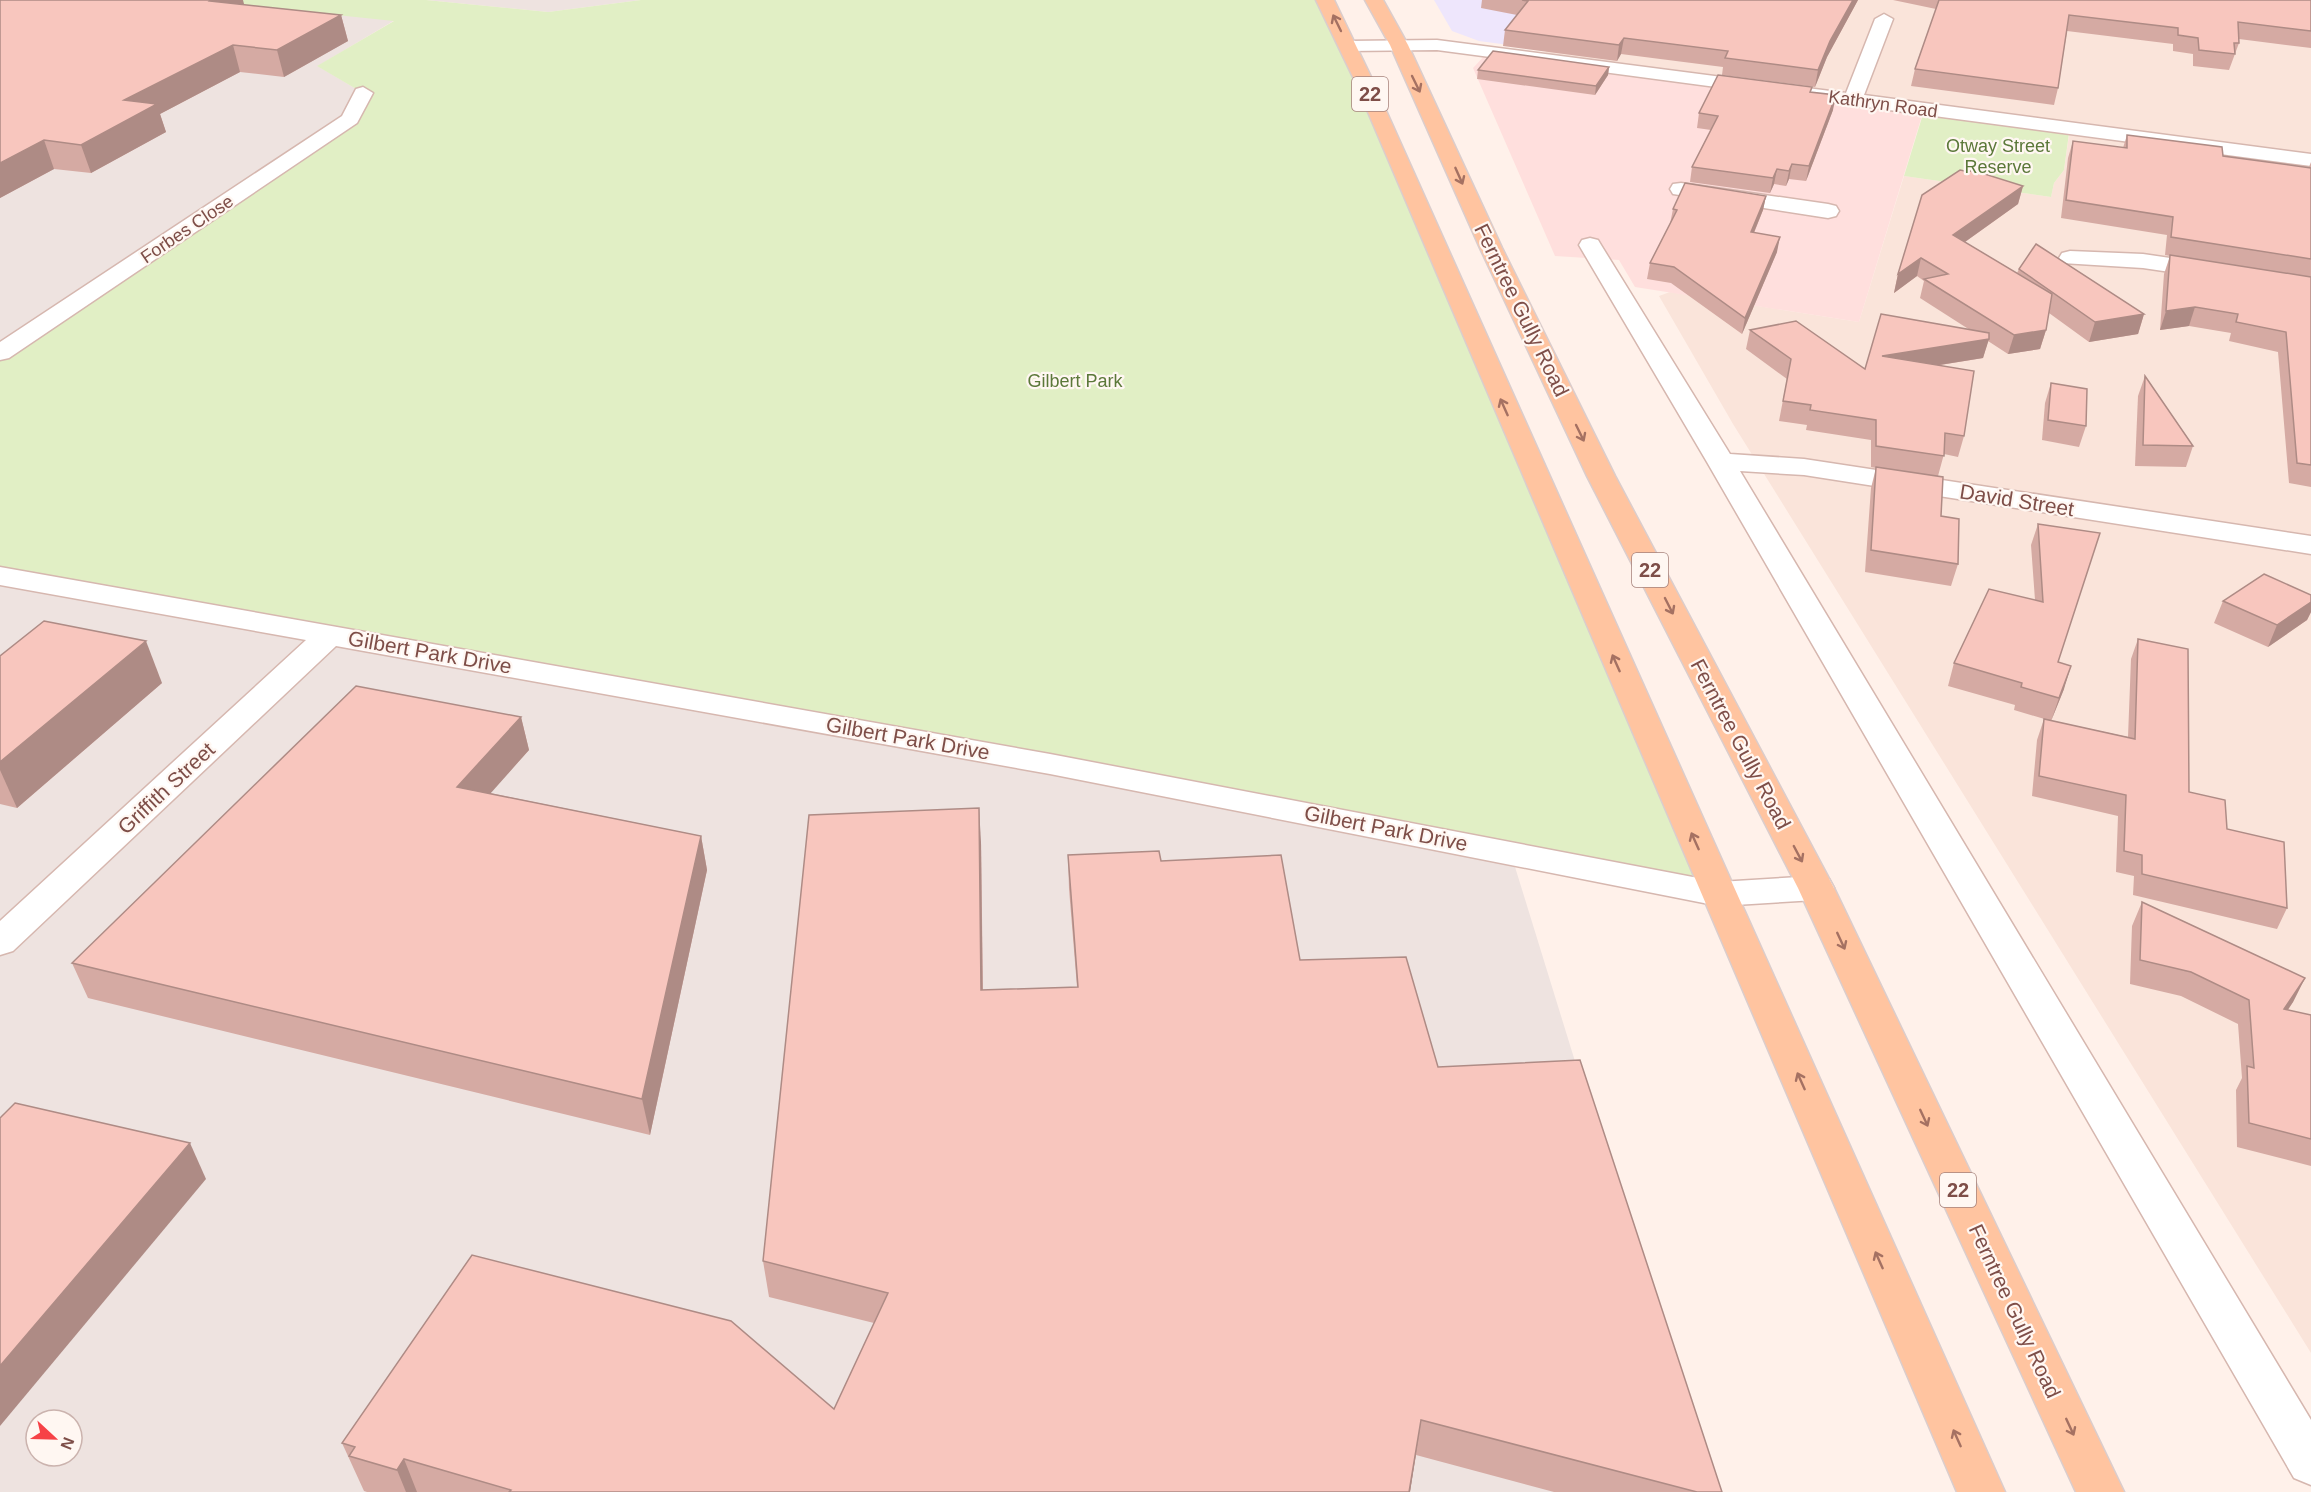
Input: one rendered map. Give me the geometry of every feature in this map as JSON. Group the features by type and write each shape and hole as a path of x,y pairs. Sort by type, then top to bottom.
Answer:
{"main road":[{"name":"Ferntree Gully Road","path":"1325,0 1348,46 1601,476 1816,888 2100,1492"},
{"name":"Ferntree Gully Road","path":"1374,0 1399,45 1464,242 1719,894 1981,1492"}],"street":[{"path":"1853,100 1884,19"},
{"name":"Kathryn Road","path":"1348,46 1437,45 2311,160"},
{"name":"Forbes Close","path":"0,353 350,119 363,93"},
{"path":"1681,189 1828,211"},
{"path":"1590,245 1721,462 2311,1463"},
{"path":"2070,258 2143,261 2236,274"},
{"name":"David Street","path":"1721,462 1804,467 2311,545"},
{"name":"Gilbert Park Drive","path":"0,576 1061,766 1719,894 1816,888"},
{"name":"Griffith Street","path":"0,942 331,634"}],"shaded area":[{"path":"0,0 192,0 395,20 318,66 363,93 350,119 0,353"},
{"path":"426,0 641,0 548,12"},
{"path":"1434,0 1607,0 1548,50 1479,41 1452,31"},
{"path":"1607,0 2311,0 2311,1353 1733,424 1659,296 1670,292 1859,322 1904,176 2051,197 2054,183 2064,170 2070,128 1541,59 1553,42"},
{"path":"1488,52 1924,109 1859,322 1635,287 1619,260 1555,256 1473,68"},
{"path":"0,576 1511,854 1708,1492 0,1492"}],"green space":[{"name":"Gilbert Park","path":"192,0 426,0 548,12 641,0 1325,0 1719,894 0,576 0,353 350,119 363,93 317,66 394,21"},
{"name":"Otway Street Reserve","path":"1923,114 2069,133 2064,170 2054,183 2051,197 1904,176"}],"building":[{"path":"0,0 212,0 210,1 341,15 277,50 233,45 124,100 157,104 81,145 44,140 0,163"},
{"path":"1522,0 1853,0 1830,41 1818,70 1725,58 1728,51 1624,38 1619,45 1505,30 1528,1"},
{"path":"1939,0 2311,0 2311,31 2238,22 2239,43 2234,43 2235,54 2199,50 2198,38 2178,35 2178,28 2069,15 2058,88 1915,69"},
{"path":"1493,51 1609,67 1596,86 1478,70"},
{"path":"1718,75 1812,87 1810,92 1836,95 1809,166 1792,164 1789,171 1777,169 1773,178 1692,167 1718,116 1699,113"},
{"path":"2127,135 2222,147 2223,156 2311,168 2311,259 2171,237 2173,217 2066,200 2073,141 2127,148"},
{"path":"1960,170 1969,172 1972,170 2023,186 1953,235 2052,294 2046,330 2014,335 1924,279 1948,274 1921,258 1898,274 1922,195"},
{"path":"1685,183 1766,196 1751,232 1780,237 1745,318 1674,267 1650,263 1677,210 1673,209"},
{"path":"2036,244 2144,314 2095,322 2019,269"},
{"path":"2170,255 2311,277 2311,465 2297,463 2286,332 2236,322 2238,314 2195,307 2166,311"},
{"path":"1881,314 1989,333 1989,339 1882,356 1974,371 1964,436 1945,433 1944,456 1876,446 1876,420 1810,410 1811,405 1783,401 1791,359 1750,330 1796,321 1865,369"},
{"path":"2145,376 2193,446 2143,445"},
{"path":"2051,383 2087,389 2086,426 2048,420"},
{"path":"1876,467 1943,477 1941,516 1959,519 1958,564 1871,550"},
{"path":"2038,524 2100,533 2058,662 2071,666 2059,698 2021,687 2022,683 1954,663 1989,589 2043,602"},
{"path":"2264,574 2311,595 2311,602 2277,625 2223,601"},
{"path":"44,621 146,641 0,762 0,656"},
{"path":"2138,639 2188,649 2189,792 2225,800 2227,829 2284,842 2287,908 2142,874 2142,855 2124,851 2126,795 2039,776 2044,719 2135,739"},
{"path":"356,686 521,717 457,787 701,836 642,1099 72,963"},
{"path":"979,808 981,990 1078,987 1068,855 1159,851 1161,861 1281,855 1300,960 1406,957 1438,1067 1580,1060 1722,1492 1697,1492 1421,1420 1409,1492 509,1492 511,1490 404,1459 397,1470 349,1456 355,1447 342,1443 472,1255 731,1321 834,1409 888,1293 763,1261 809,815"},
{"path":"2142,902 2305,978 2284,1009 2311,1015 2311,1139 2249,1123 2247,1066 2254,1068 2249,1000 2191,972 2140,960"},
{"path":"15,1103 190,1143 0,1366 0,1118"}]}
